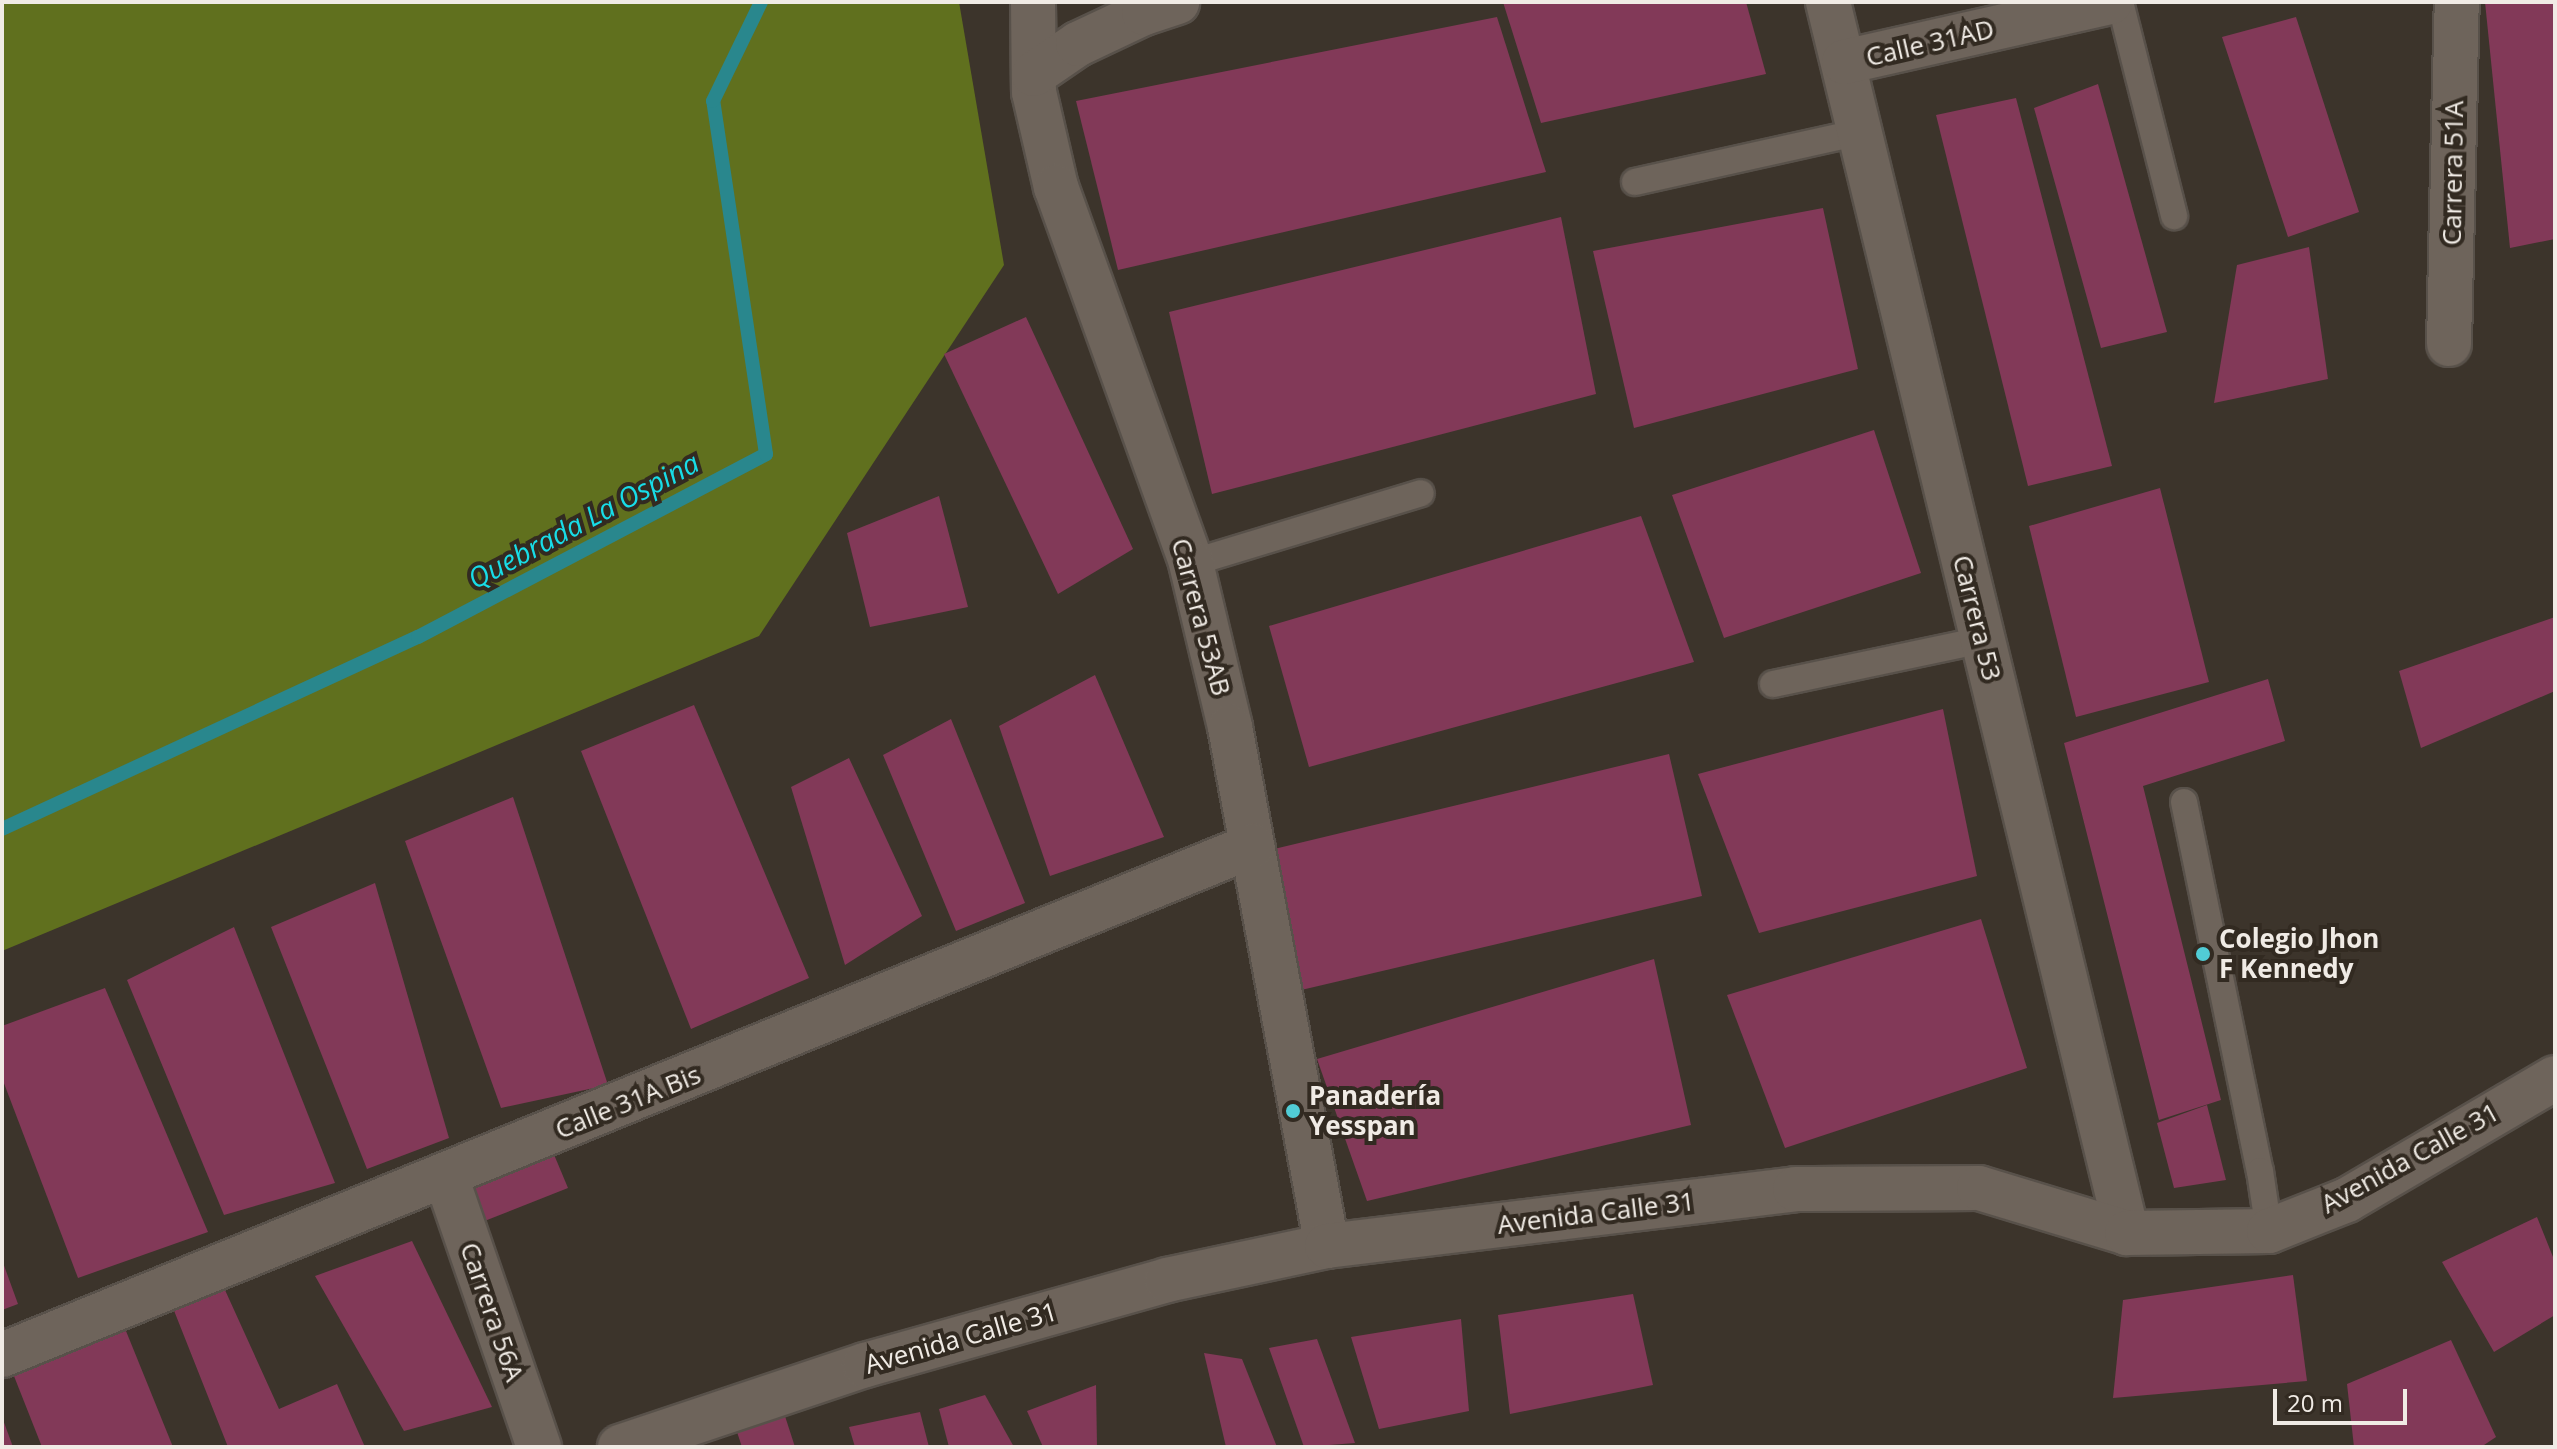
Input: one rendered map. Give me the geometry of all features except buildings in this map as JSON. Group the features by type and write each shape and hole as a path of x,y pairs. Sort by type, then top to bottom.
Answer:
{"street":[{"name":"Carrera 53AB","path":"1033,2 1034,74 1056,187 1191,563 1230,727 1327,1246"},
{"path":"1034,74 1078,44 1144,13 1177,2"},
{"name":"Carrera 53","path":"1828,2 2127,1233"},
{"name":"Calle 31AD","path":"1844,62 2110,2"},
{"name":"Carrera 51A","path":"2449,344 2457,2"},
{"name":"Calle 31A Bis","path":"2,1355 446,1177 1252,846"},
{"name":"Avenida Calle 31","path":"620,1447 865,1365 1167,1280 1327,1246 1795,1189 1979,1188 2127,1233 2269,1231 2347,1200 2496,1109 2555,1078"},
{"name":"Carrera 56A","path":"446,1177 539,1447"}],"lane":[{"path":"2120,2 2174,216"},
{"path":"1635,182 1860,132"},
{"path":"1191,563 1421,493"},
{"path":"1773,684 1982,640"},
{"path":"2184,802 2260,1171 2269,1231"}],"green space":[{"path":"2,2 959,2 1004,265 759,636 2,951"}],"waterway":[{"name":"Quebrada La Ospina","path":"2,829 418,637 766,454 713,101 761,2"}],"place":[{"name":"Colegio Jhon F Kennedy","path":"2203,954"},
{"name":"Panadería Yesspan","path":"1293,1111"}]}
